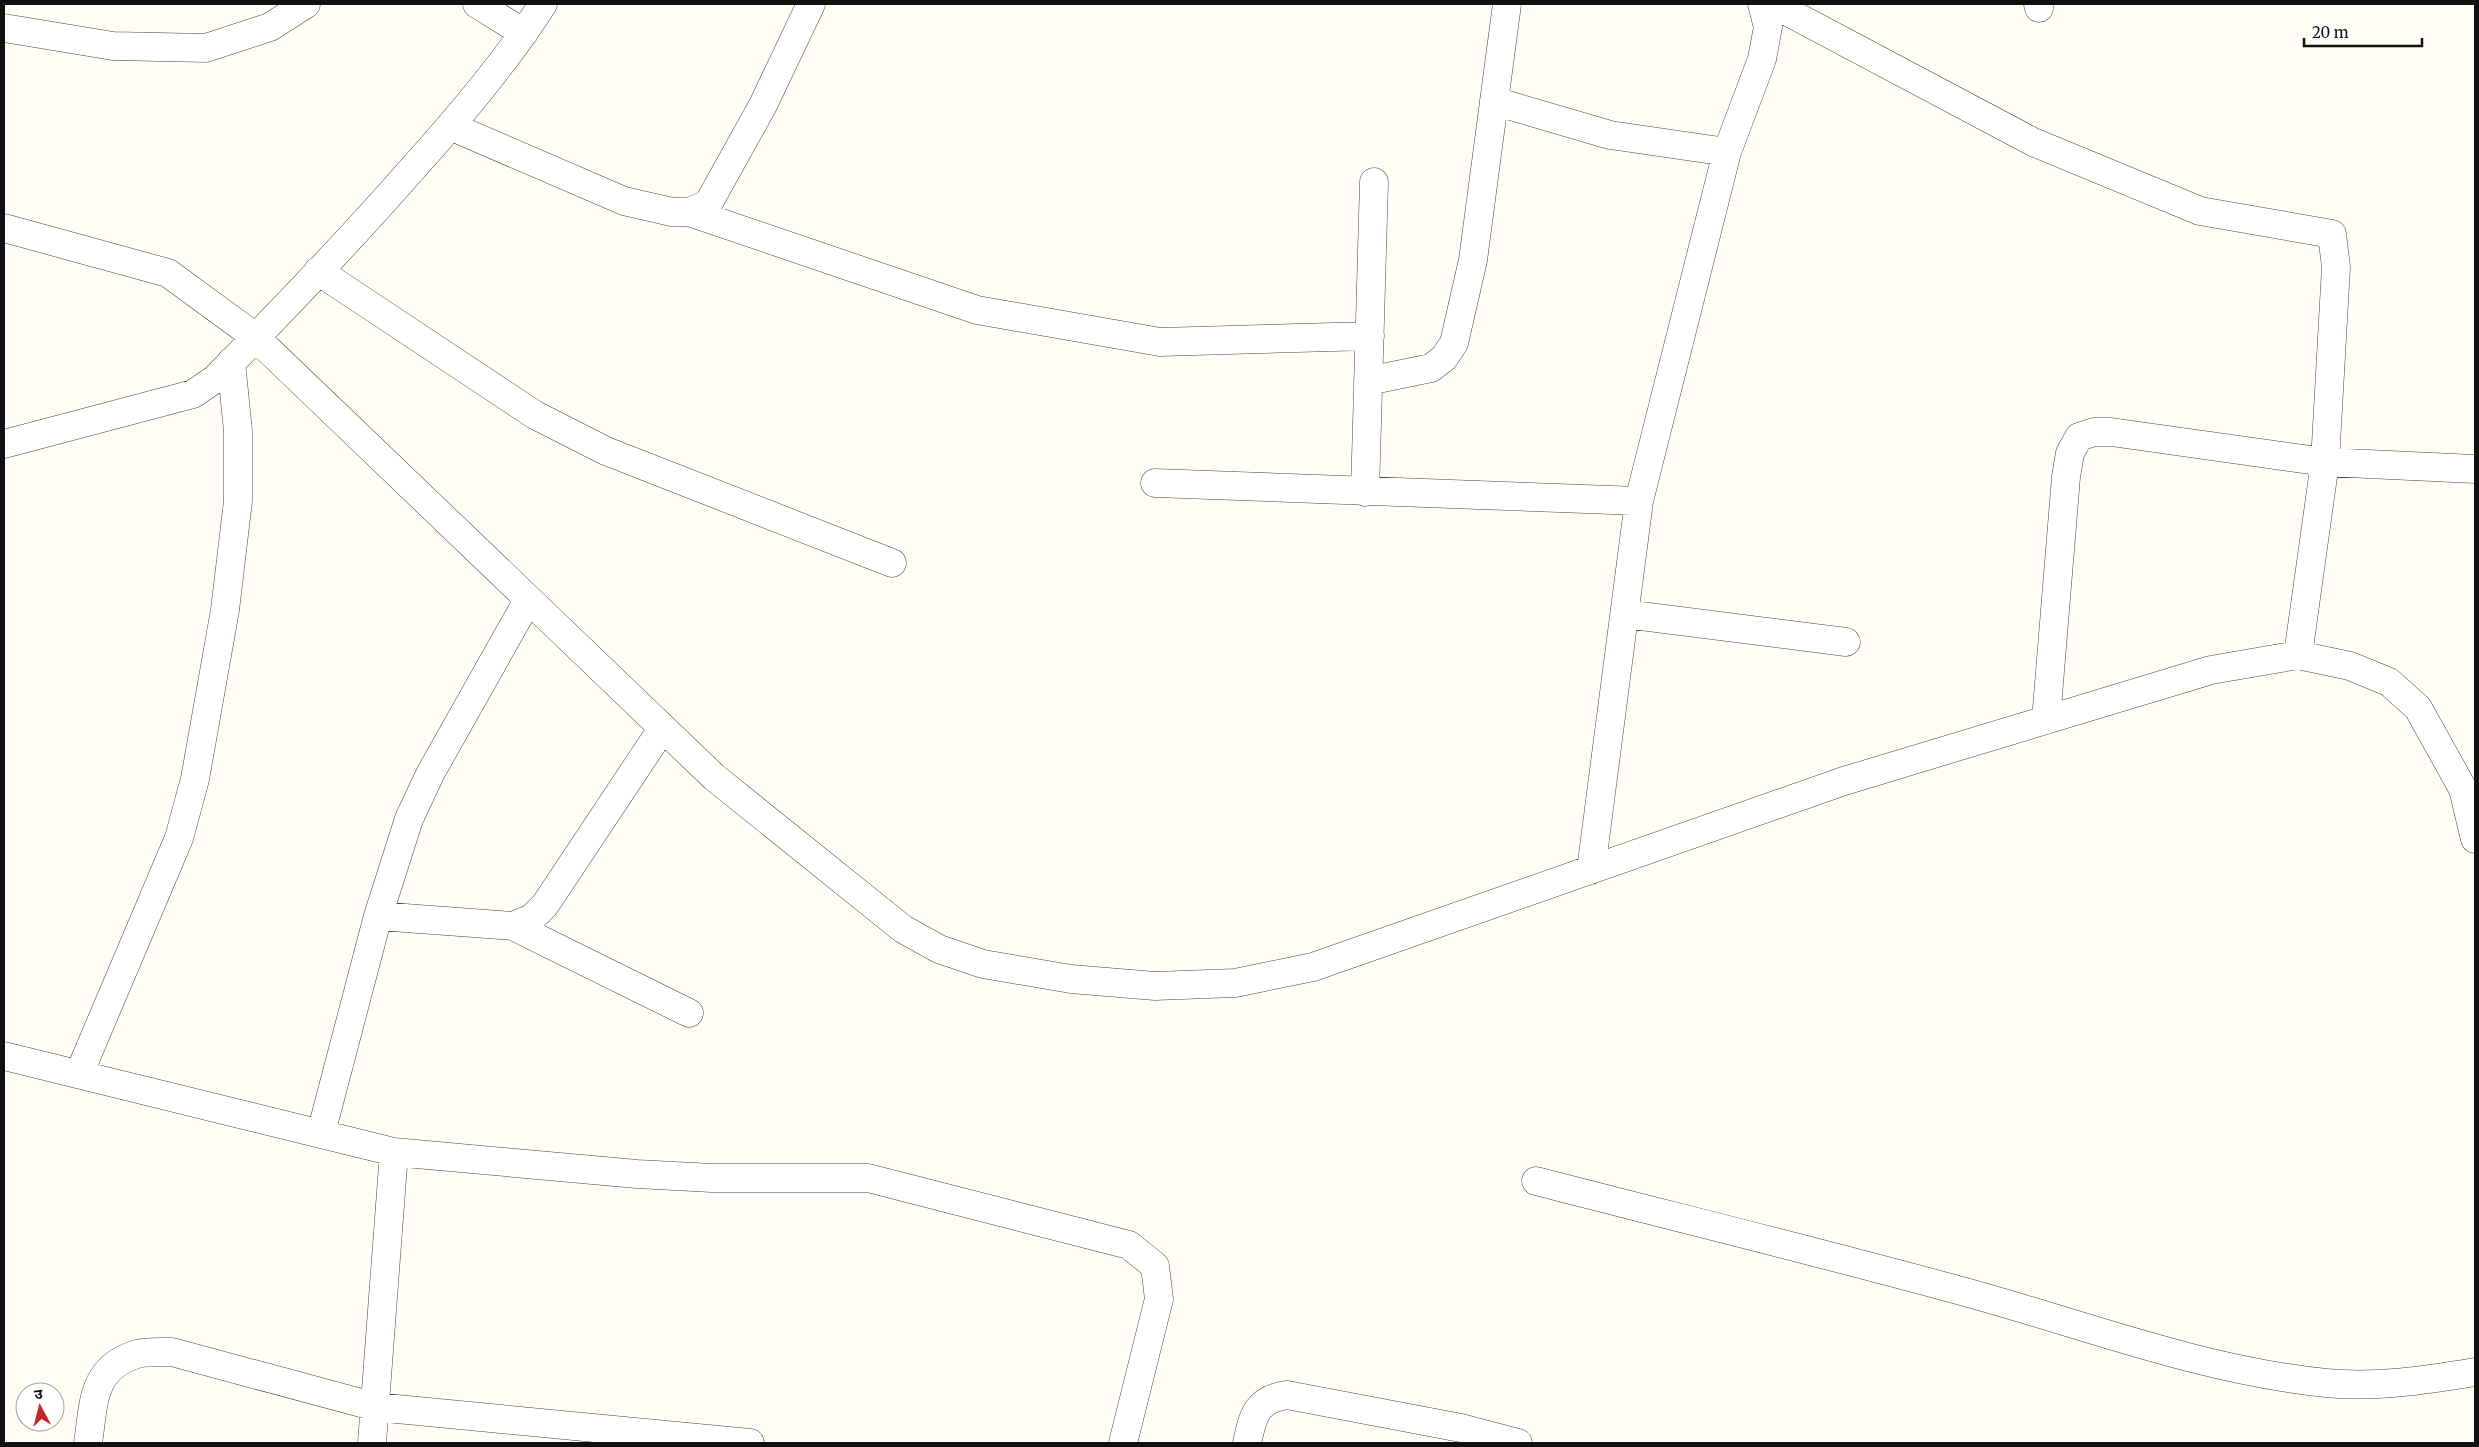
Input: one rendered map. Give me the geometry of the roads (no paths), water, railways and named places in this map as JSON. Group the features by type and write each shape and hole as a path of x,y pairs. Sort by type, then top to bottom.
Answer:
{"street":[{"path":"4,28 113,46 206,48 270,27 306,4"},
{"path":"476,4 524,33"},
{"path":"4,444 193,394 215,379 254,336 354,235 450,126 524,33 542,4"},
{"path":"689,212 708,204 763,105 811,4"},
{"path":"1368,381 1431,368 1444,358 1454,343 1473,260 1507,4"},
{"path":"1590,870 1639,500 1727,152 1762,59 1768,27 1762,4"},
{"path":"1773,4 2033,142 2200,211 2332,234 2336,267 2325,462 2298,655"},
{"path":"1494,101 1610,135 1727,152"},
{"path":"450,126 624,201 672,212 689,212 977,310 1160,342 1370,336"},
{"path":"1365,492 1374,182"},
{"path":"4,228 168,273 254,336 714,778 903,930 939,949 983,964 1070,980 1155,986 1235,984 1313,967 1844,781 2211,670 2298,655 2350,666 2389,682 2418,708 2463,789 2475,839"},
{"path":"318,271 535,414 597,446 892,563"},
{"path":"79,1074 179,838 195,779 225,610 238,501 238,431 231,362"},
{"path":"2046,720 2066,477 2070,453 2079,437 2094,432 2111,432 2325,462 2475,470"},
{"path":"1155,483 1365,492 1639,500"},
{"path":"321,1133 378,916 409,819 430,774 528,600"},
{"path":"1625,614 1846,642"},
{"path":"513,926 532,918 545,905 662,729"},
{"path":"378,916 513,926 689,1013"},
{"path":"4,1056 394,1152 637,1174 712,1178 868,1178 1129,1246 1155,1266 1159,1299 1123,1443"},
{"path":"372,1443 394,1152"},
{"path":"1536,1181 1956,1289 2214,1365 2326,1383 2373,1384 2416,1382 2475,1372"},
{"path":"88,1443 96,1389 112,1366 138,1354 172,1352 376,1407 750,1443"},
{"path":"1247,1443 1252,1423 1261,1404 1272,1397 1287,1395 1461,1428 1518,1443"}]}
